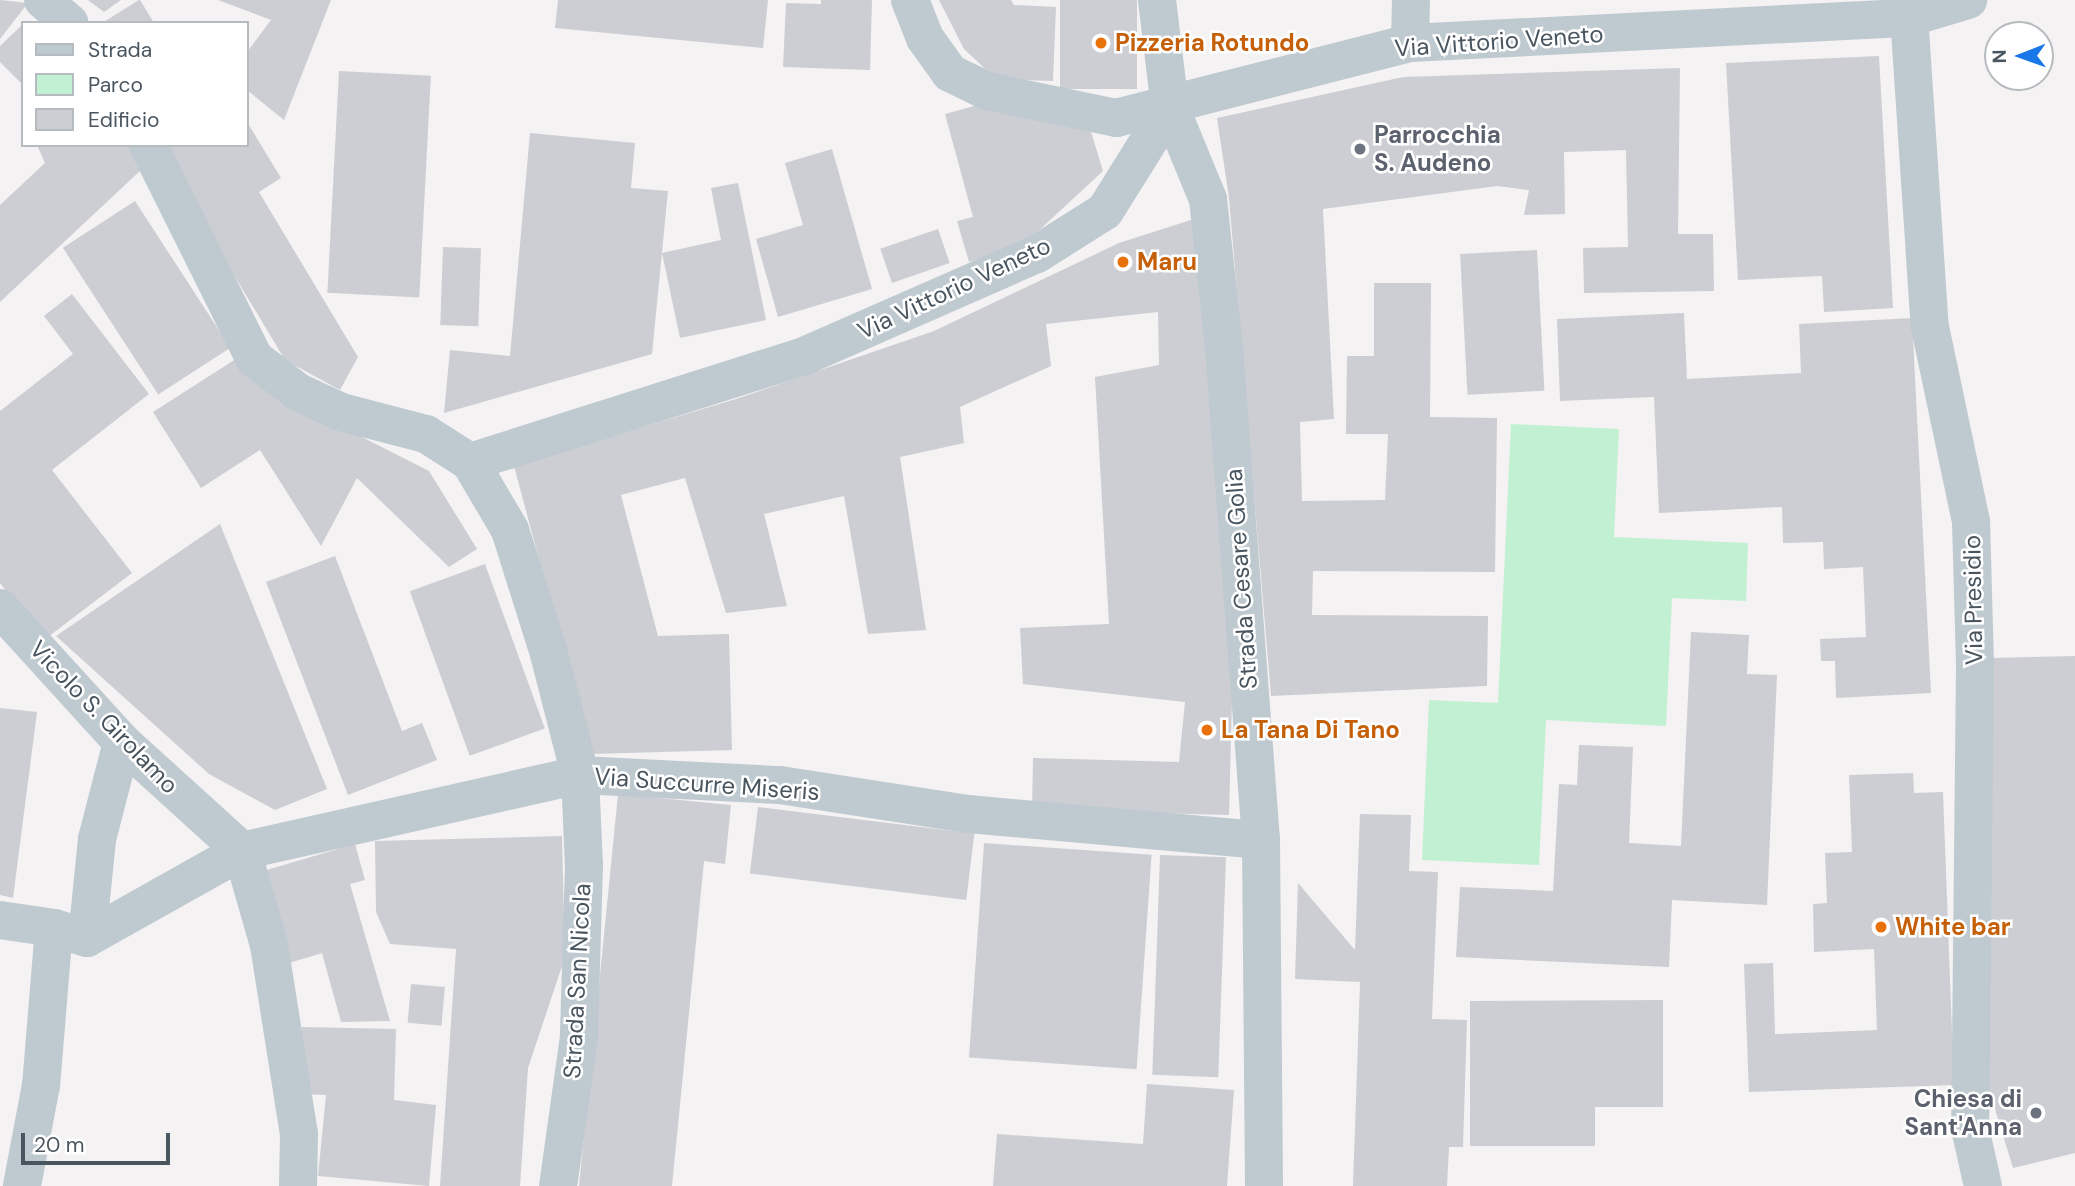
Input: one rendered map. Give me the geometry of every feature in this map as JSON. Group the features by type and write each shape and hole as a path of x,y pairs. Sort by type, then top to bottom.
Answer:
{"street":[{"path":"43,0 67,21"},
{"path":"910,0 925,38 950,72 987,91 1116,118 1170,107"},
{"name":"Strada Cesare Golia","path":"1157,0 1170,107 1208,199 1224,348 1261,840 1264,1186"},
{"path":"1410,43 1411,0"},
{"name":"Via Vittorio Veneto","path":"470,462 802,357 1037,254 1105,211 1170,107 1410,43 1908,9 1968,0"},
{"name":"Via Presidio","path":"1908,9 1930,327 1971,522 1975,667 1970,1128 1983,1186"},
{"path":"149,147 254,358 309,397 341,412 426,434 470,462"},
{"name":"Strada San Nicola","path":"470,462 510,530 550,654 580,775 584,865 579,1037 558,1186"},
{"name":"Vicolo S. Girolamo","path":"0,608 122,742 242,851"},
{"path":"22,1186 70,933 122,742"},
{"name":"Via Succurre Miseris","path":"70,933 242,851 580,775 780,785 968,814 1261,840"},
{"path":"242,851 269,945 299,1134 298,1186"},
{"path":"0,920 70,933"}],"green space":[{"path":"1511,424 1619,429 1614,537 1748,543 1746,601 1672,598 1666,726 1546,720 1539,865 1422,860 1429,700 1498,703"}],"building":[{"path":"0,0 28,3 0,39"},
{"path":"88,0 121,0 104,12"},
{"path":"139,0 153,21 105,21"},
{"path":"218,0 331,0 284,120 248,91 248,51 271,20"},
{"path":"558,0 768,0 763,48 555,28"},
{"path":"821,0 872,0 870,70 783,67 786,3 821,4"},
{"path":"939,0 1011,0 1014,5 1056,7 1053,81 996,79 964,49"},
{"name":"Pizzeria Rotundo","path":"1060,0 1137,0 1137,89 1060,89"},
{"path":"21,26 21,83 0,62 0,46"},
{"path":"1879,56 1893,308 1824,312 1822,276 1738,280 1726,63"},
{"path":"1680,68 1678,234 1713,234 1714,291 1584,293 1583,248 1628,247 1626,150 1564,152 1565,214 1524,215 1529,190 1497,186 1323,209 1334,419 1300,422 1302,501 1385,500 1388,434 1346,434 1347,356 1374,356 1374,283 1431,283 1430,417 1497,418 1495,572 1313,571 1312,615 1488,616 1487,686 1271,696 1229,198 1217,118 1403,77"},
{"path":"339,71 431,76 419,298 327,293"},
{"path":"989,102 1088,122 1103,171 1019,249 969,262 957,221 973,217 945,114"},
{"path":"248,124 281,178 259,192 358,357 340,390 285,360 157,147 248,147"},
{"path":"530,133 635,143 631,188 668,191 652,354 444,413 450,350 510,356"},
{"path":"38,147 129,147 141,170 0,302 0,205 45,163"},
{"path":"832,149 872,289 778,317 756,239 803,225 785,163"},
{"path":"738,183 766,320 680,338 662,253 721,240 711,188"},
{"path":"135,201 230,348 158,395 63,248"},
{"path":"1194,219 1210,360 1232,701 1229,815 1032,810 1033,758 1179,762 1185,702 1023,684 1020,628 1109,624 1095,377 1159,365 1158,312 1046,324 1051,366 960,407 964,443 900,457 926,630 868,634 844,496 764,514 787,606 726,613 685,478 621,495 658,636 729,634 732,750 591,754 514,466 739,398 934,331 1119,243"},
{"path":"938,229 950,263 892,283 880,249"},
{"path":"443,247 481,248 478,326 440,325"},
{"path":"1537,250 1544,391 1467,395 1460,254"},
{"path":"72,294 149,394 52,470 132,573 44,640 0,583 0,411 73,354 44,316"},
{"path":"1684,313 1687,379 1801,373 1799,324 1912,318 1931,693 1836,698 1835,661 1821,661 1820,639 1866,637 1863,567 1824,569 1823,542 1783,543 1782,507 1659,513 1654,397 1560,401 1557,319"},
{"path":"239,357 279,395 429,471 477,549 449,567 357,478 321,546 260,450 201,488 153,412"},
{"path":"220,524 327,789 275,810 209,774 56,636"},
{"path":"335,556 402,731 422,723 437,760 348,795 266,582"},
{"path":"485,564 545,728 470,756 410,591"},
{"path":"1691,632 1749,635 1747,674 1777,675 1767,905 1672,900 1669,967 1456,957 1460,887 1553,891 1559,784 1577,785 1579,745 1633,747 1629,843 1681,846"},
{"path":"2075,656 2075,1153 2013,1168 1984,1073 1991,658"},
{"path":"0,708 37,712 13,898 0,895"},
{"name":"White bar","path":"1913,773 1914,793 1943,792 1954,1085 1749,1092 1744,964 1773,963 1775,1034 1877,1030 1874,949 1814,952 1813,904 1827,903 1825,853 1852,852 1849,775"},
{"path":"618,794 731,805 725,864 704,861 672,1186 579,1186"},
{"path":"758,807 974,834 966,900 750,874"},
{"path":"1360,814 1411,815 1409,871 1438,872 1432,1019 1467,1020 1463,1147 1449,1147 1447,1186 1353,1186 1360,982 1295,979 1298,883 1355,950"},
{"path":"562,836 565,957 528,1068 520,1186 440,1186 456,949 390,944 376,912 375,841"},
{"path":"984,843 1152,855 1137,1069 969,1057"},
{"path":"355,844 365,880 350,884 390,1021 341,1022 322,953 289,963 263,871"},
{"path":"1160,855 1226,857 1218,1077 1152,1075"},
{"path":"411,984 445,987 441,1026 408,1023"},
{"path":"1663,1000 1663,1107 1595,1107 1595,1146 1470,1146 1470,1001"},
{"path":"302,1027 396,1029 394,1100 436,1105 429,1186 318,1176 326,1095 301,1094"},
{"path":"1147,1084 1234,1090 1227,1186 993,1186 997,1134 1143,1144"}],"place":[{"name":"Pizzeria Rotundo","path":"1101,43"},
{"name":"Parrocchia S. Audeno","path":"1360,149"},
{"name":"Maru","path":"1123,262"},
{"name":"La Tana Di Tano","path":"1207,730"},
{"name":"White bar","path":"1881,927"},
{"name":"Chiesa di Sant'Anna","path":"2036,1113"}]}
